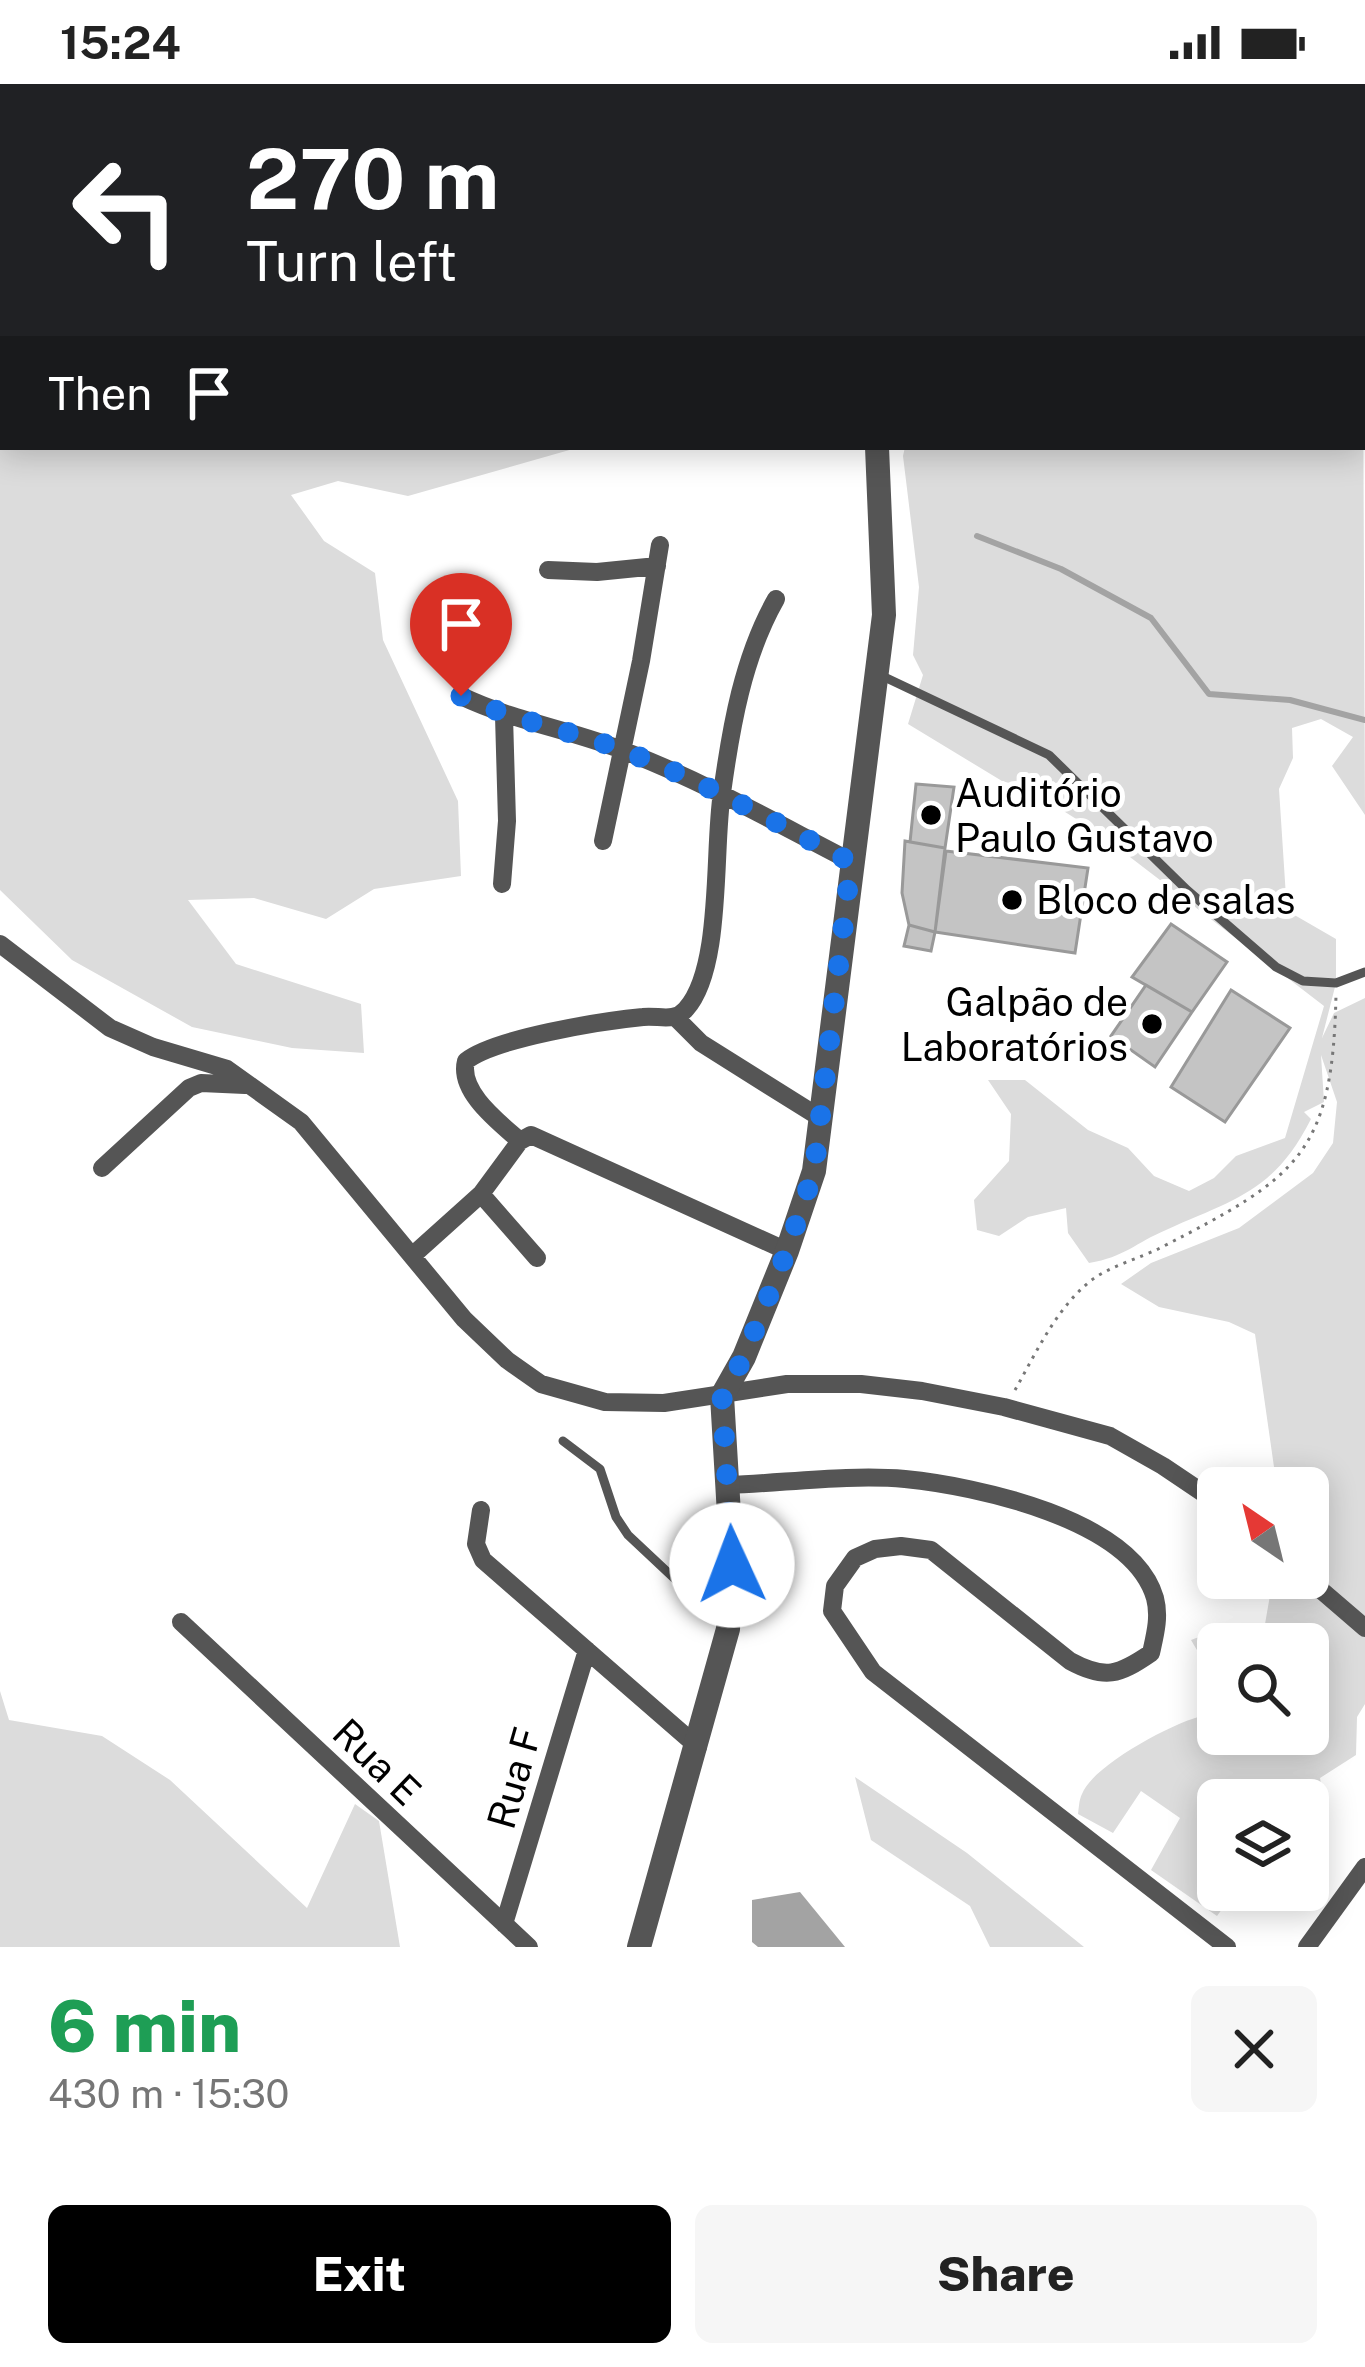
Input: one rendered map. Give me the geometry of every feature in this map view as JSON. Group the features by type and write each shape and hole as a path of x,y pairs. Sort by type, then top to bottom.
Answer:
{"street":[{"path":"639,1947 728,1629 732,1565 722,1396 744,1357 814,1171 884,615 877,450"},
{"path":"603,842 660,545"},
{"path":"548,570 596,572 657,566"},
{"path":"520,1142 467,1084 466,1061 497,1045 645,1017 675,1017 688,1007 701,981 709,949 721,794 752,642 776,599"},
{"path":"461,696 503,716 623,750 721,794 851,862"},
{"path":"502,884 507,834 503,716"},
{"path":"0,944 110,1028 153,1047 227,1069 301,1122 464,1319 507,1360 542,1384 605,1402 664,1403 787,1384 861,1384 1004,1407 1109,1436 1197,1489"},
{"path":"675,1017 689,1034 819,1117"},
{"path":"102,1168 189,1088 221,1082 255,1087"},
{"path":"412,1256 481,1194 530,1135 787,1251"},
{"path":"481,1194 537,1258"},
{"path":"729,1485 904,1479 1012,1499 1068,1520 1113,1545 1139,1570 1155,1596 1158,1621 1150,1653 1124,1671 1092,1673 1070,1661 932,1550 901,1546 855,1558 836,1586 832,1611 873,1672 1227,1947"},
{"path":"482,1510 476,1544 484,1560 698,1747"},
{"path":"1329,1597 1365,1628"},
{"name":"Rua E","path":"181,1622 529,1947"},
{"name":"Rua F","path":"503,1924 587,1650"},
{"path":"1307,1947 1365,1867"}],"lane":[{"path":"878,674 1049,755 1187,890 1276,967 1304,981 1336,983 1365,972"},
{"path":"563,1441 600,1469 616,1516 628,1534 728,1629"}],"path":[{"path":"1004,1407 1066,1302 1093,1279 1248,1201 1298,1160 1320,1121 1335,1048 1336,983"}],"shaded area":[{"path":"0,450 569,450 408,496 338,481 291,495 324,541 375,573 383,640 458,801 461,876 374,889 326,919 254,898 188,900 236,964 361,1004 364,1053 292,1048 192,1027 72,960 0,890"},
{"path":"904,450 1363,450 1365,815 1332,766 1353,737 1321,719 1292,728 1293,758 1279,789 1291,913 1336,939 1336,983 1322,1038 1334,1013 1365,998 1365,1704 1357,1717 1356,1755 1320,1779 1197,1779 1197,1902 1151,1870 1180,1818 1141,1791 1113,1833 1078,1814 1082,1794 1102,1770 1155,1735 1197,1717 1197,1755 1329,1755 1329,1623 1265,1623 1269,1599 1329,1599 1329,1467 1274,1467 1255,1334 1229,1322 1159,1307 1121,1284 1151,1263 1239,1228 1313,1173 1333,1143 1337,1102 1321,1055 1324,1102 1304,1112 1311,1119 1267,1178 1232,1201 1089,1263 1068,1233 1066,1208 1028,1217 999,1236 977,1230 974,1200 1009,1161 1011,1114 988,1080 1025,1080 1088,1130 1128,1148 1154,1176 1189,1191 1214,1178 1236,1156 1285,1138 1324,1006 1100,834 1027,788 1002,781 908,724 923,675 913,655 919,587"},
{"path":"0,1691 9,1720 102,1736 170,1780 307,1908 355,1804 379,1821 400,1947 0,1947"},
{"path":"855,1777 967,1853 1084,1947 990,1947 970,1906 871,1840"},
{"path":"800,1892 845,1947 758,1947 752,1942 752,1900"}],"building":[{"name":"Auditório Paulo Gustavo","path":"916,784 954,787 945,848 910,842"},
{"path":"905,841 945,848 935,932 909,925 902,893"},
{"name":"Bloco de salas","path":"946,851 1088,868 1075,953 935,932"},
{"path":"1171,924 1227,962 1192,1012 1132,977"},
{"path":"909,925 935,932 931,951 904,946"},
{"name":"Galpão de Laboratórios","path":"1146,985 1192,1012 1155,1067 1111,1036"},
{"path":"1231,990 1290,1028 1225,1122 1171,1087"}],"waterway":[{"path":"977,536 1061,569 1151,618 1209,694 1290,700 1365,720"}],"place":[{"name":"Auditório Paulo Gustavo","path":"931,815"},
{"name":"Bloco de salas","path":"1012,900"},
{"name":"Galpão de Laboratórios","path":"1152,1024"}],"route":[{"path":"461,696 503,716 623,750 668,769 851,862 814,1171 744,1357 722,1396 732,1565"}]}
